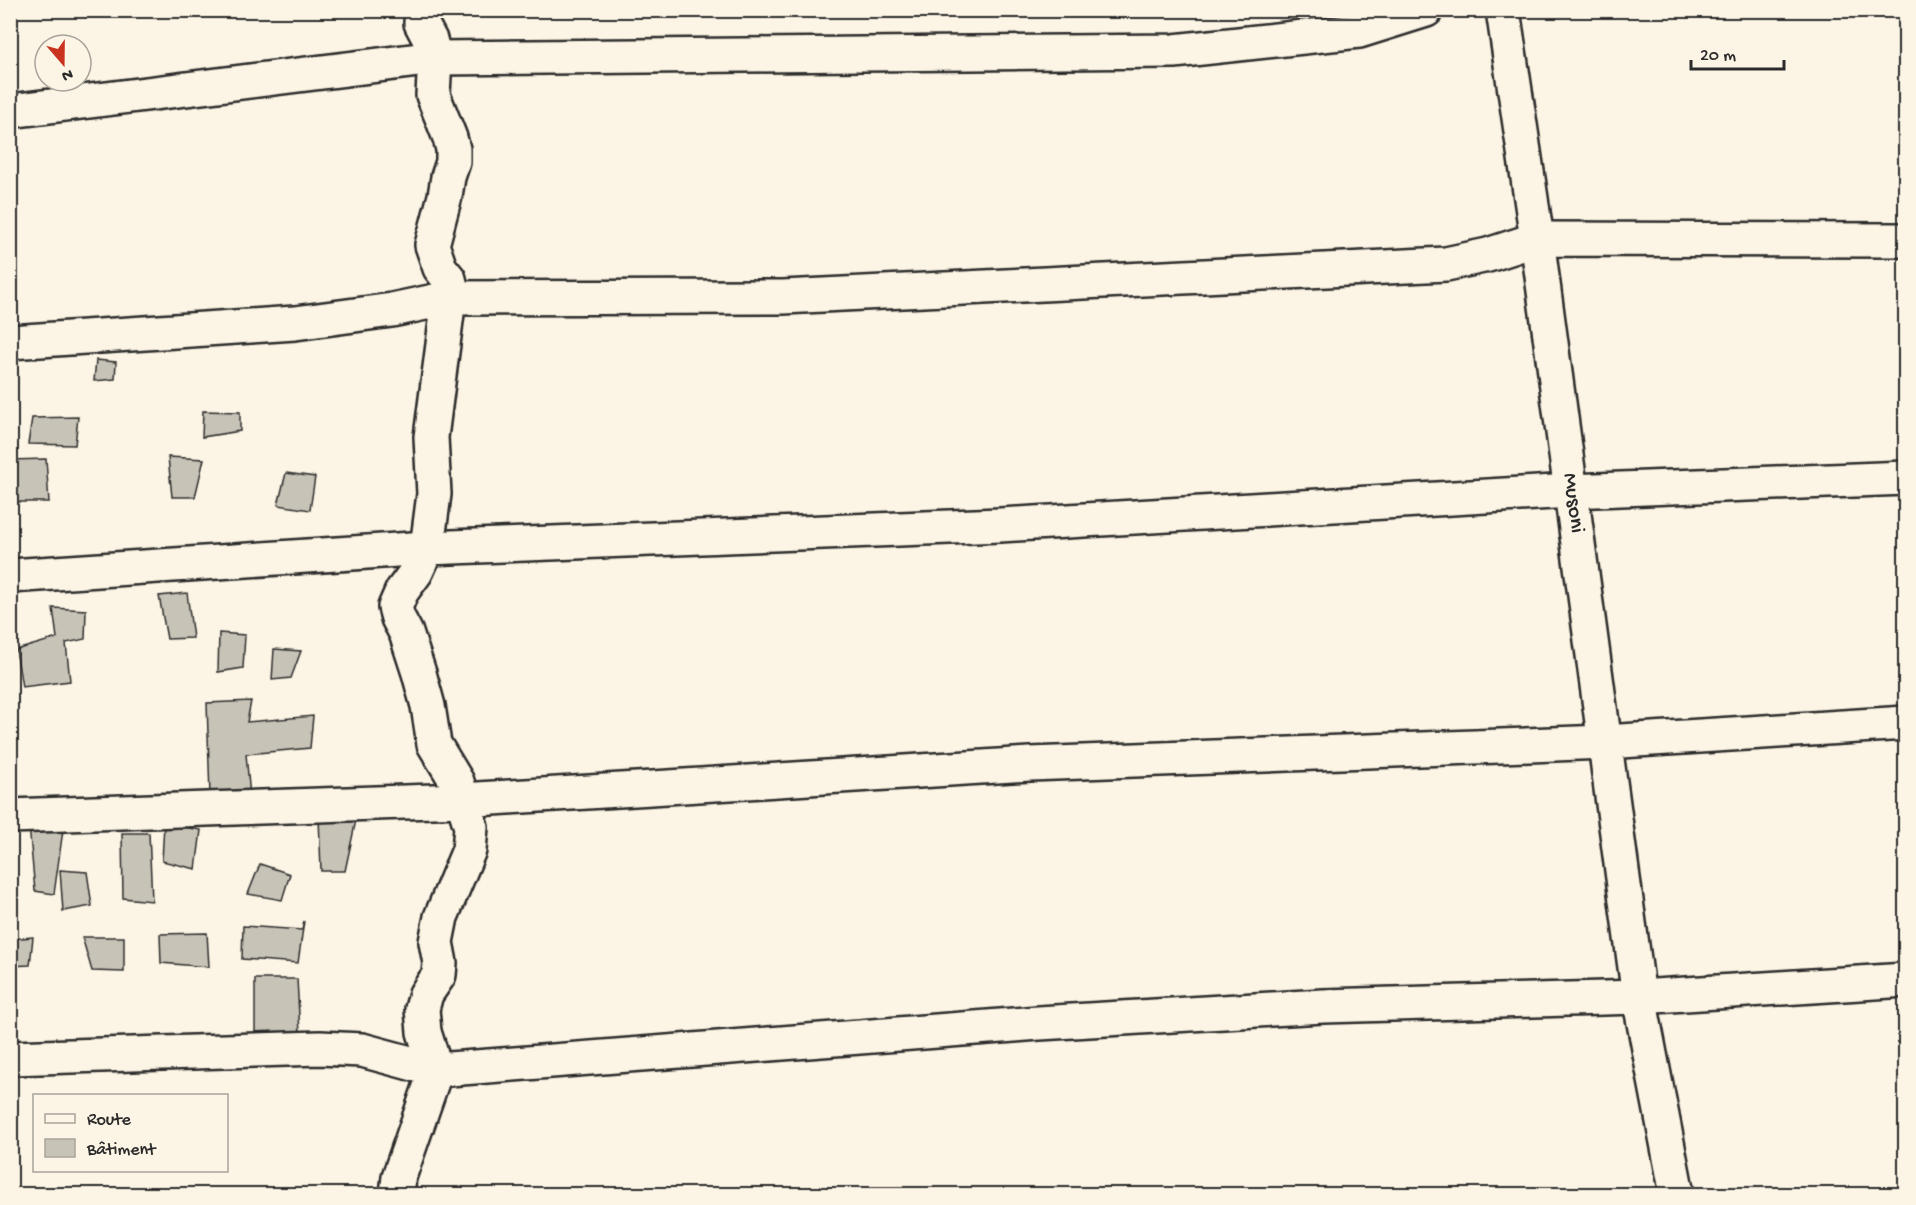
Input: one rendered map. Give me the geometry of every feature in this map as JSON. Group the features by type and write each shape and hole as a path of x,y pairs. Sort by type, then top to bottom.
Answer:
{"street":[{"path":"397,1194 399,1177 436,1070 424,1032 422,1009 426,994 439,975 440,963 436,942 441,916 469,850 471,827 457,782 434,744 429,706 406,633 395,607 402,591 416,572 428,549 434,494 430,436 448,298 452,291 452,285 440,268 432,245 453,162 450,138 434,95 435,58 430,40 421,23 422,10"},
{"path":"10,111 435,58 1174,51 1359,31 1426,10"},
{"name":"Musoni","path":"1503,10 1537,239 1639,997 1677,1194"},
{"path":"10,342 294,323 392,310 448,298 783,297 1446,264 1488,255 1537,239 1905,240"},
{"path":"10,576 428,549 1012,525 1570,491 1905,478"},
{"path":"10,816 462,800 1030,764 1605,742 1905,723"},
{"path":"10,1058 320,1048 362,1050 436,1070 1062,1021 1323,1006 1639,997 1905,980"}],"building":[{"path":"96,360 116,362 115,379 94,381"},
{"path":"203,411 240,412 240,431 202,437"},
{"path":"78,417 75,445 28,444 32,418"},
{"path":"168,457 204,459 195,497 172,497"},
{"path":"46,459 49,502 10,502 10,460"},
{"path":"286,473 315,477 310,510 278,505"},
{"path":"187,593 193,638 167,639 159,596"},
{"path":"53,608 86,610 85,639 66,643 70,681 22,687 16,650 57,638"},
{"path":"219,633 245,635 243,668 218,672"},
{"path":"274,649 301,651 291,678 272,680"},
{"path":"251,701 247,722 313,716 310,748 246,754 250,796 210,796 207,703"},
{"path":"319,817 356,820 345,871 321,871"},
{"path":"164,824 201,830 196,869 162,861"},
{"path":"29,825 63,830 54,894 35,891"},
{"path":"122,833 149,833 152,901 123,898"},
{"path":"260,864 290,874 282,900 248,894"},
{"path":"60,870 87,872 92,906 63,911"},
{"path":"304,921 298,963 242,959 243,926 302,930"},
{"path":"207,933 209,967 161,963 160,934"},
{"path":"33,937 30,965 10,966 10,939"},
{"path":"82,937 124,937 124,972 92,971"},
{"path":"255,979 297,979 300,1033 255,1033"}]}
